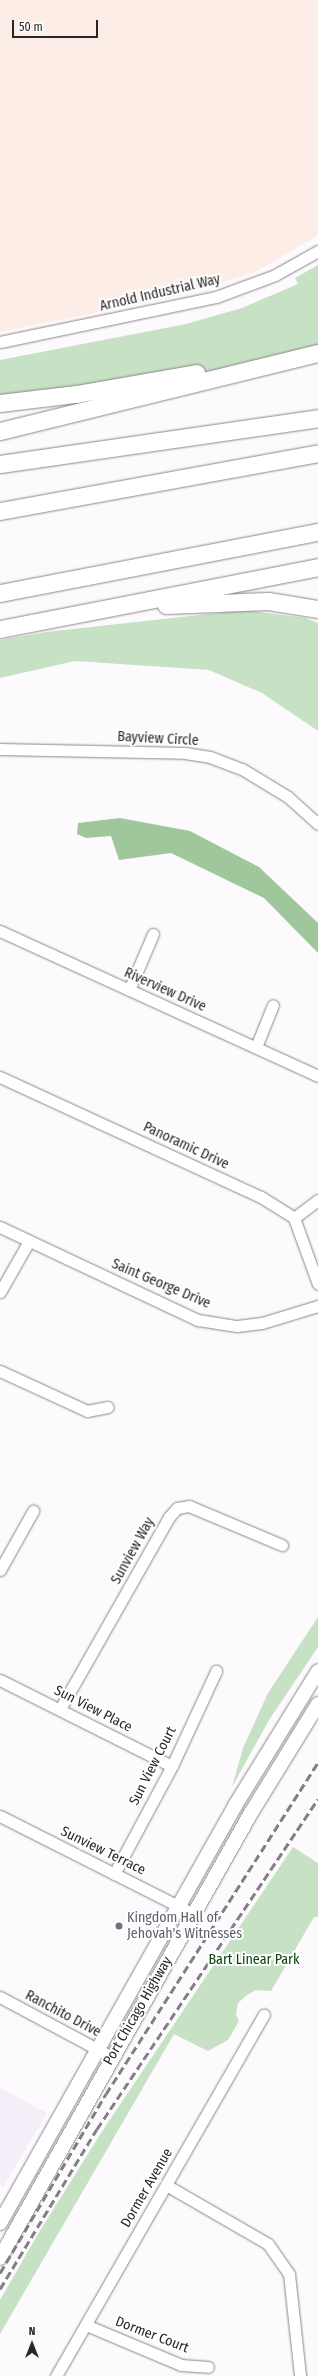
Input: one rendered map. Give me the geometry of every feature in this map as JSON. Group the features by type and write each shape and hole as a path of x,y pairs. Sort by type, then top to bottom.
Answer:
{"highway":[{"path":"0,403 76,394 318,353"},
{"path":"0,431 318,353"},
{"path":"0,464 318,418"},
{"path":"0,512 318,453"},
{"path":"0,593 318,532"},
{"path":"4,628 318,567"},
{"path":"4,628 150,606 268,601 318,609"}],"main road":[{"name":"Port Chicago Highway","path":"0,2223 236,1804 318,1671"},
{"name":"Port Chicago Highway","path":"0,2258 251,1813 318,1704"}],"street":[{"name":"Arnold Industrial Way","path":"0,342 216,297 275,275 318,250"},
{"name":"Bayview Circle","path":"0,749 185,753 210,757 242,769 288,797 318,824"},
{"name":"Riverview Drive","path":"0,931 318,1076"},
{"path":"129,990 153,934"},
{"path":"256,1047 273,1005"},
{"name":"Panoramic Drive","path":"0,1077 261,1197 294,1218"},
{"path":"318,1200 294,1218 318,1284"},
{"name":"Saint George Drive","path":"0,1227 198,1320 237,1326 262,1323 318,1306"},
{"path":"0,1292 29,1241"},
{"path":"0,1371 87,1411 108,1407"},
{"name":"Sunview Way","path":"60,1709 169,1517 177,1508 189,1506 282,1545"},
{"path":"0,1570 33,1511"},
{"name":"Sun View Court","path":"114,1874 172,1766 216,1671"},
{"name":"Sun View Place","path":"0,1680 172,1766"},
{"name":"Sunview Terrace","path":"0,1816 194,1914"},
{"name":"Ranchito Drive","path":"0,1997 112,2057"},
{"name":"Dormer Avenue","path":"56,2376 264,2015"},
{"path":"166,2185 268,2244 289,2274 300,2376"},
{"name":"Dormer Court","path":"86,2325 181,2365 208,2367"}],"shaded area":[{"path":"0,0 318,0 318,235 256,272 169,298 0,332"},
{"path":"0,2088 47,2113 3,2187 0,2185"}],"green space":[{"path":"318,265 318,352 76,394 0,403 0,360 186,324 242,308 298,284 295,278"},
{"path":"244,610 305,618 318,623 318,731 262,693 209,670 75,661 0,678 0,640 46,632"},
{"path":"120,818 190,831 259,867 318,923 318,953 264,898 171,853 119,860 111,836 86,838 77,834 78,823"},
{"path":"318,1617 318,1647 269,1720 232,1787 243,1748 268,1693"},
{"name":"Bart Linear Park","path":"293,1847 318,1863 318,1917 314,1917 271,1991 256,1990 247,1995 238,2003 236,2014 239,2021 228,2040 208,2051 174,2034 0,2334 0,2300 38,2234 101,2133"}],"railway":[{"path":"0,2273 106,2094 318,1763"},
{"path":"0,2289 97,2129 318,1799"}],"place":[{"name":"Kingdom Hall of Jehovah's Witnesses","path":"119,1926"}]}
